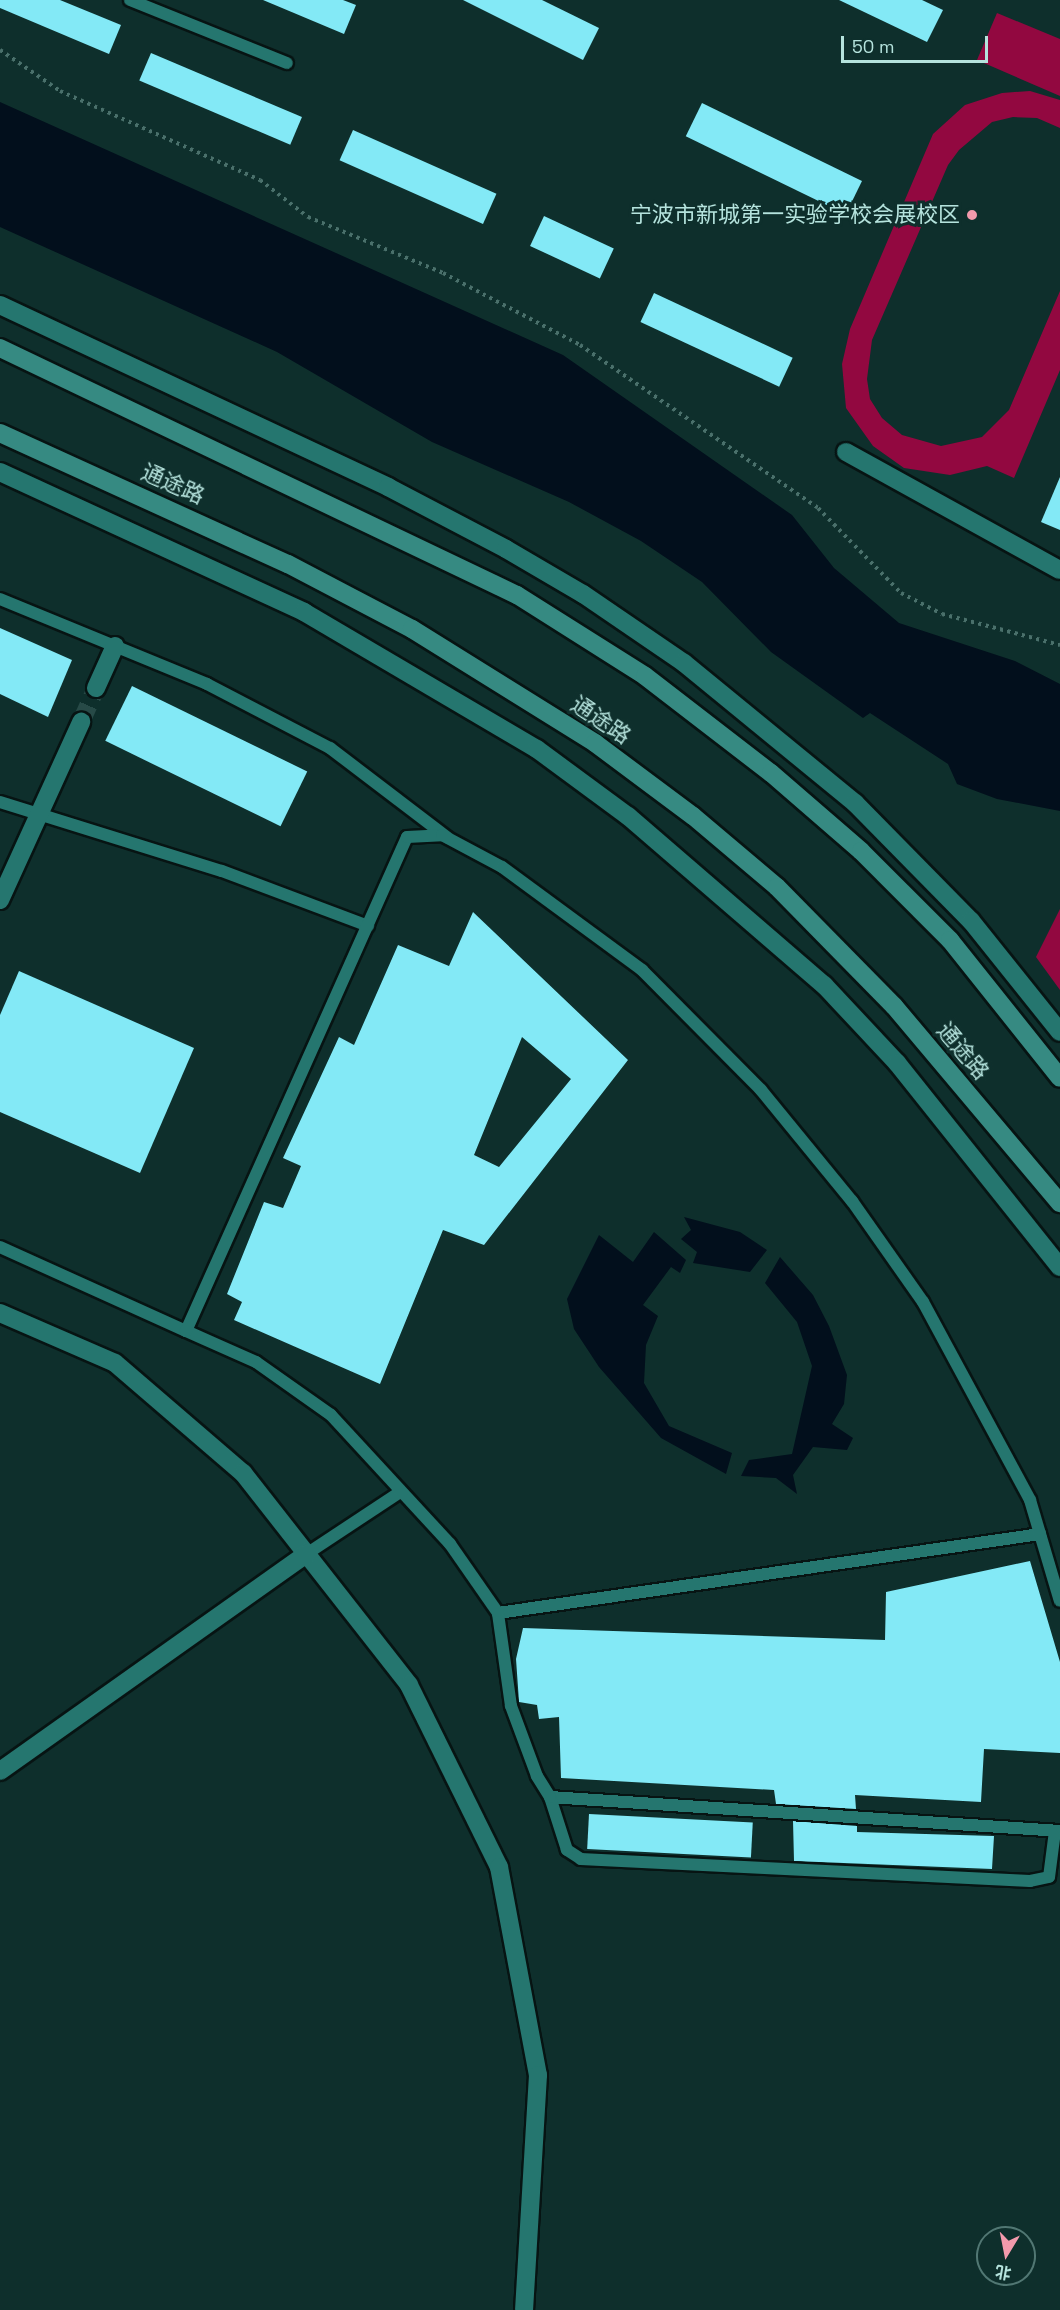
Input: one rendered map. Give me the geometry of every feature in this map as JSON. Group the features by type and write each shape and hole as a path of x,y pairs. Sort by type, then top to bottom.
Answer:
{"main road":[{"path":"0,305 388,487 506,549 684,663 855,802 971,921 1060,1032"},
{"path":"0,348 517,596 645,676 771,773 861,851 950,940 1060,1078"},
{"name":"通途路","path":"0,433 288,564 412,629 595,743 693,816 777,887 894,1006 1060,1203"},
{"path":"846,452 1060,570"},
{"path":"0,472 304,612 537,748 628,816 825,986 897,1063 1060,1267"},
{"path":"96,688 115,646"},
{"path":"0,900 81,722"},
{"path":"0,1313 115,1363 243,1473 308,1553 409,1685 500,1867 538,2075 524,2310"},
{"path":"0,1771 308,1553"}],"lane":[{"path":"130,0 287,63"},
{"path":"0,599 207,684 330,748 450,840"},
{"path":"0,802 40,812 222,871 368,926"},
{"path":"186,1331 408,837 442,835 502,867 642,970 761,1090 852,1201 923,1302 1030,1500 1060,1601"},
{"path":"0,1247 256,1362 331,1415 450,1544 498,1613 511,1706 537,1776 550,1797 567,1850 581,1859 1030,1881 1049,1876 1057,1831 550,1797"},
{"path":"308,1553 400,1492"},
{"path":"498,1613 1040,1534"}],"path":[{"path":"0,50 60,91 260,180 308,217 443,273 580,345 818,508 901,593 942,614 1060,645"}],"shaded area":[{"path":"997,13 1060,39 1060,96 977,60"},
{"path":"1030,91 1060,100 1060,128 1037,118 1013,117 992,122 959,150 948,165 872,340 867,379 870,399 882,418 902,435 941,446 982,437 1009,410 1060,291 1060,370 1014,478 987,466 950,475 904,468 873,446 846,408 842,364 850,329 933,134 965,105 1002,93"},
{"path":"1060,909 1060,990 1036,957"}],"water":[{"path":"0,102 563,355 792,515 834,568 899,623 1015,661 1060,684 1060,811 997,799 957,784 948,764 870,713 863,718 771,652 702,582 641,541 569,502 432,442 277,352 0,227"},
{"path":"684,1217 740,1232 767,1250 750,1272 693,1263 697,1252 681,1239 691,1230"},
{"path":"654,1232 686,1260 680,1273 671,1267 643,1305 658,1316 646,1345 644,1383 669,1426 732,1453 726,1474 661,1438 599,1367 574,1329 567,1299 599,1235 633,1262"},
{"path":"780,1257 813,1295 829,1326 847,1375 844,1404 832,1424 853,1438 847,1450 813,1447 793,1475 797,1494 776,1478 741,1476 749,1460 792,1454 812,1366 797,1322 765,1283"}],"building":[{"path":"0,0 60,0 121,25 109,54 0,8"},
{"path":"263,0 343,0 356,5 344,34"},
{"path":"463,0 542,0 599,28 583,60"},
{"path":"839,0 922,0 943,10 927,42"},
{"path":"151,53 302,117 290,145 139,81"},
{"path":"702,103 862,181 846,214 686,136"},
{"path":"353,130 496,194 483,224 340,160"},
{"path":"544,216 614,249 600,278 530,246"},
{"path":"654,293 793,358 779,387 640,322"},
{"path":"1060,477 1060,530 1041,522"},
{"path":"0,628 72,660 48,717 0,694"},
{"path":"132,686 307,771 281,826 105,741"},
{"path":"473,912 628,1060 484,1245 443,1230 380,1384 234,1320 242,1302 227,1294 264,1202 283,1208 301,1166 283,1158 339,1037 354,1045 398,945 449,966","holes":["522,1037 571,1079 499,1167 474,1155"]},
{"path":"19,971 194,1048 140,1173 0,1112 0,1015"},
{"path":"1030,1561 1060,1662 1060,1753 984,1749 981,1802 855,1795 856,1809 776,1804 774,1790 561,1778 559,1717 539,1719 537,1705 519,1702 516,1659 523,1628 885,1640 886,1592"},
{"path":"589,1814 753,1823 751,1858 587,1849"},
{"path":"793,1821 857,1826 857,1832 994,1836 992,1869 794,1861"}],"tunnel":[{"path":"81,722 96,688"}],"place":[{"name":"宁波市新城第一实验学校会展校区","path":"972,215"}]}
